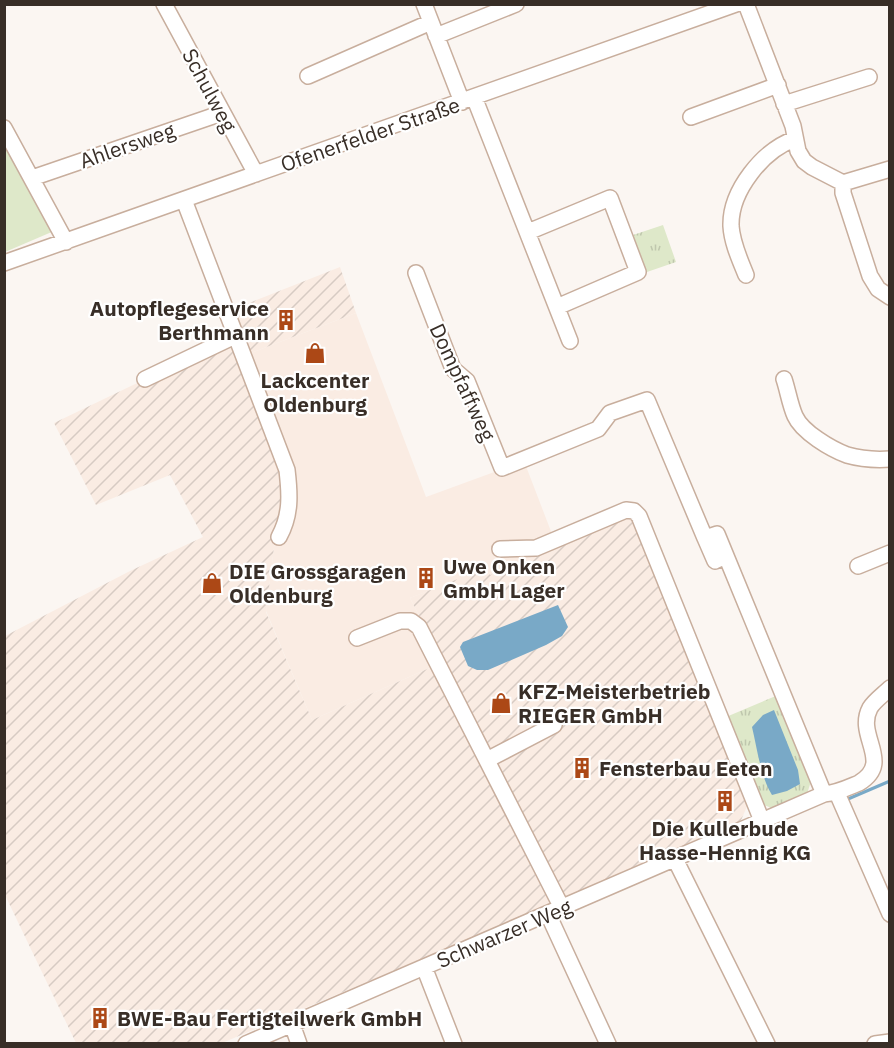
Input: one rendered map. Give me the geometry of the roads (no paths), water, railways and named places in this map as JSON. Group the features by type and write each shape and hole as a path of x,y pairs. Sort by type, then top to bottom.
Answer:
{"street":[{"name":"Schulweg","path":"164,4 256,174"},
{"path":"424,4 528,232 570,340"},
{"path":"308,76 434,29 516,4"},
{"name":"Ofenerfelder Straße","path":"4,263 736,4"},
{"path":"746,4 778,85 798,151 804,160 812,168 843,183 890,169"},
{"path":"784,104 869,77"},
{"path":"691,117 778,85"},
{"name":"Ahlersweg","path":"32,178 222,113"},
{"path":"4,128 66,242"},
{"path":"746,276 734,245 731,225 735,202 744,183 762,162 777,148 795,139"},
{"path":"843,183 843,193 870,276 878,288 890,297"},
{"path":"528,232 610,198 638,272 557,307"},
{"path":"184,200 287,470 290,501 285,526 279,537"},
{"name":"Dompfaffweg","path":"416,273 453,369 467,381 502,468 598,429 610,413 646,400 714,561 726,556 830,793 890,914"},
{"path":"145,379 235,336"},
{"path":"784,380 795,417 822,442 848,455 873,460 890,459"},
{"path":"500,549 536,548 626,510 634,511 639,516 762,821"},
{"path":"858,566 890,553"},
{"path":"357,638 400,621 411,621 419,627 487,760 555,911 608,1044"},
{"name":"Schwarzer Weg","path":"246,1044 762,821 871,778 879,768 880,757 868,723 868,715 870,708 890,688"},
{"path":"487,760 554,725"},
{"path":"675,860 767,1044"},
{"path":"424,967 454,1044"},
{"path":"292,1024 299,1044"},
{"path":"875,1044 890,1042"}],"water":[{"path":"558,605 568,627 562,636 488,670 477,670 468,666 460,647 463,642"},
{"path":"774,710 798,770 800,784 772,795 762,772 752,727 763,715"}],"waterway":[{"path":"848,799 890,781"}],"place":[{"name":"Autopflegeservice Berthmann","path":"286,320"},
{"name":"Lackcenter Oldenburg","path":"315,353"},
{"name":"Uwe Onken GmbH Lager","path":"426,578"},
{"name":"DIE Grossgaragen Oldenburg","path":"212,583"},
{"name":"KFZ-Meisterbetrieb RIEGER GmbH","path":"501,703"},
{"name":"Fensterbau Eeten","path":"582,768"},
{"name":"Die Kullerbude Hasse-Hennig KG","path":"725,801"},
{"name":"BWE-Bau Fertigteilwerk GmbH","path":"100,1018"}]}
